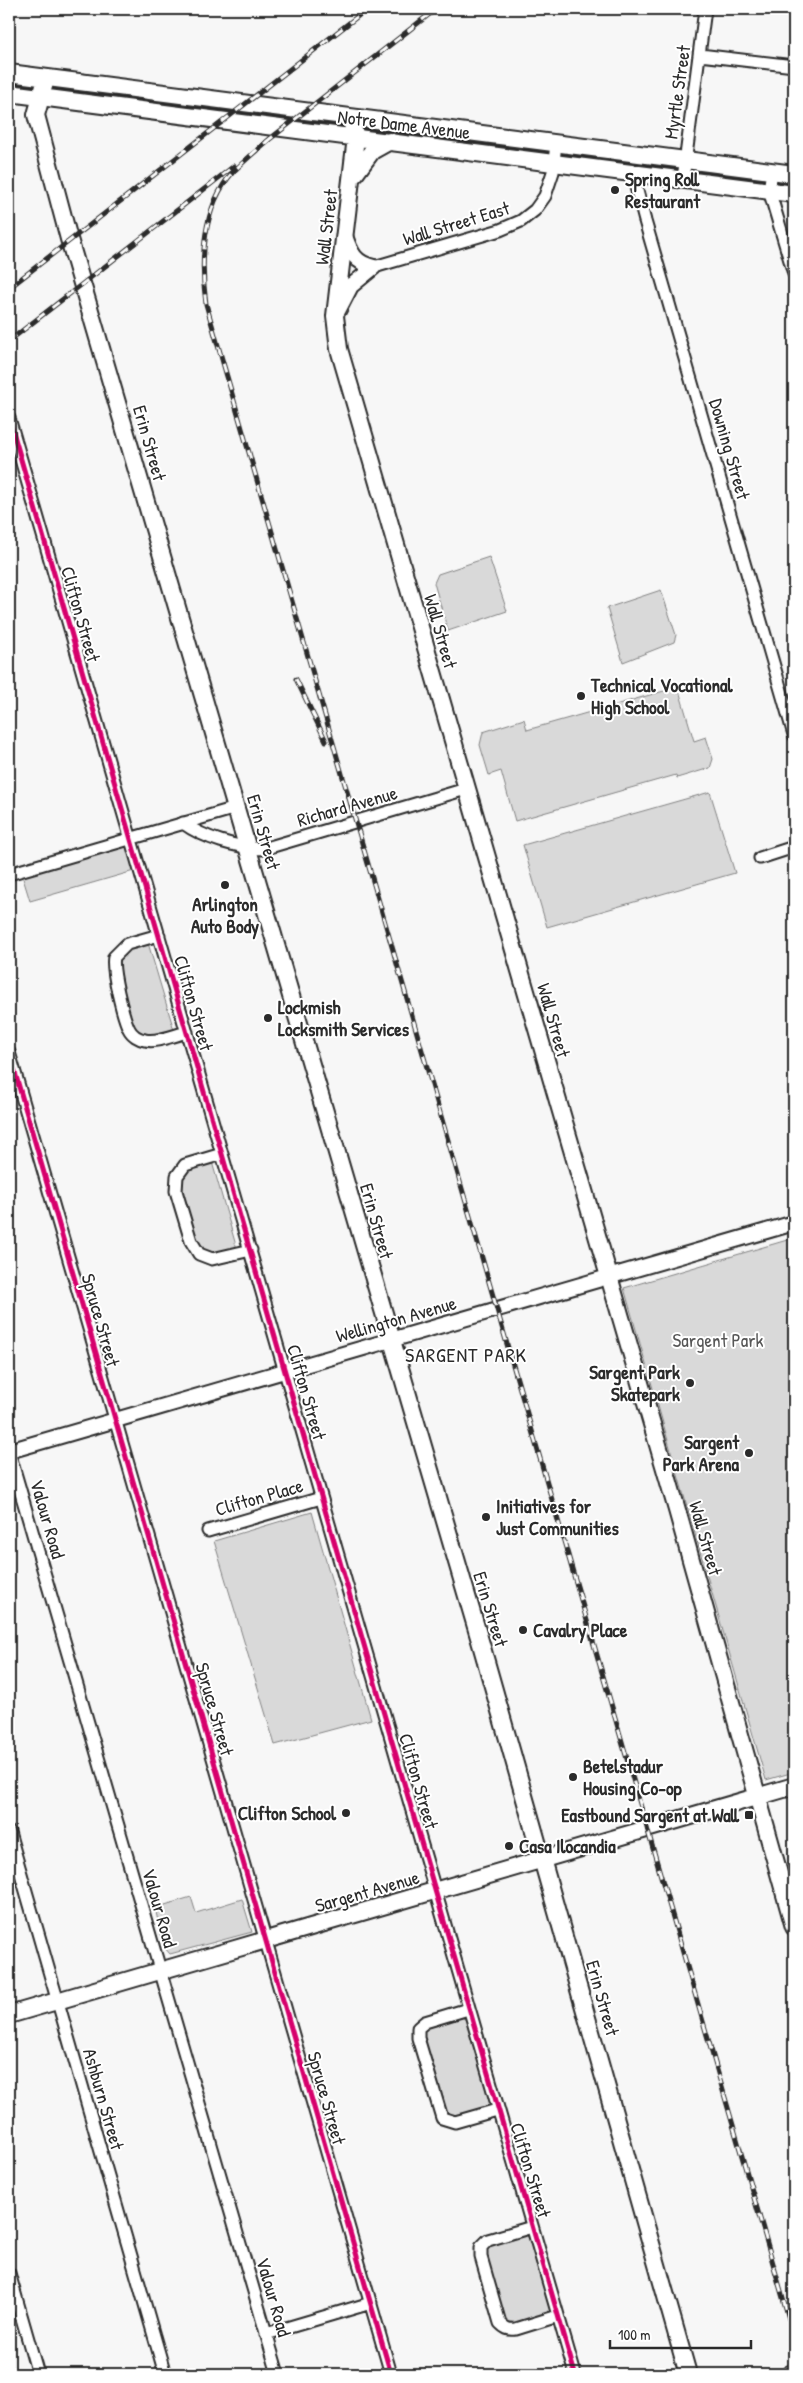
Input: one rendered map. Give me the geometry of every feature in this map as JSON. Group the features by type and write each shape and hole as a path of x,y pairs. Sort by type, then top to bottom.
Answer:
{"main road":[{"name":"Notre Dame Avenue","path":"9,73 794,174"},
{"name":"Erin Street","path":"46,79 36,115 69,240 542,1860 688,2374"},
{"name":"Notre Dame Avenue","path":"9,93 794,194"},
{"name":"Wall Street","path":"350,118 356,137 335,316 336,339 608,1278 680,1519 794,1926"},
{"path":"353,175 358,172 372,151 390,142"},
{"name":"Sargent Avenue","path":"9,2015 794,1786"},
{"path":"790,2374 794,2373"}],"street":[{"name":"Myrtle Street","path":"683,179 705,9"},
{"path":"700,55 794,66"},
{"name":"Wall Street East","path":"374,267 500,230 521,221 535,210 545,196 554,163 556,143"},
{"path":"772,172 769,190 794,274"},
{"name":"Downing Street","path":"637,173 636,187 645,221 794,734"},
{"path":"345,236 352,256 364,264 374,267"},
{"path":"335,316 351,286 374,267"},
{"name":"Clifton Street","path":"9,418 286,1370 497,2110 575,2374"},
{"name":"Richard Avenue","path":"183,823 193,831 247,848 263,848 466,789"},
{"path":"9,874 236,808"},
{"path":"760,858 794,847"},
{"name":"Clifton Street","path":"159,935 127,944 114,957 113,972 127,1024 136,1036 146,1040 187,1032"},
{"name":"Spruce Street","path":"9,1052 391,2374"},
{"path":"222,1154 185,1165 177,1176 176,1191 191,1241 199,1254 212,1258 251,1250"},
{"name":"Wellington Avenue","path":"9,1451 794,1223"},
{"name":"Valour Road","path":"9,1451 278,2374"},
{"name":"Clifton Place","path":"208,1531 321,1498"},
{"name":"Ashburn Street","path":"9,1832 165,2374"},
{"name":"Clifton Street","path":"468,2009 425,2022 418,2028 418,2038 442,2118 454,2122 497,2110"},
{"name":"Clifton Street","path":"532,2227 488,2240 481,2247 481,2257 500,2323 510,2330 558,2316"},
{"path":"9,2273 38,2374"},
{"path":"266,2334 371,2302"}],"green space":[{"path":"489,557 507,611 448,631 434,583 438,574"},
{"path":"661,590 676,635 674,642 623,662 607,608"},
{"path":"678,687 694,741 706,737 713,759 710,768 677,778 676,775 515,821 501,771 489,775 480,745 483,732 524,719 527,730"},
{"path":"710,792 735,873 547,927 523,845"},
{"path":"127,845 134,871 30,901 22,875"},
{"path":"148,943 174,1030 158,1035 144,1035 134,1027 117,972 121,955 130,949"},
{"path":"212,1162 237,1249 215,1255 199,1248 182,1196 184,1176 189,1170"},
{"name":"Sargent Park","path":"794,1238 794,1772 766,1780 624,1288"},
{"path":"312,1512 371,1719 275,1745 214,1541"},
{"path":"191,1897 196,1913 242,1899 252,1932 170,1954 164,1947 155,1908"},
{"path":"456,2017 463,2018 469,2022 491,2102 489,2107 453,2118 444,2110 422,2039 426,2029 434,2023"},
{"path":"521,2235 527,2236 532,2242 550,2304 550,2311 530,2321 508,2324 503,2317 486,2256 486,2249 490,2244"}],"railway":[{"path":"9,288 367,9"},
{"path":"266,142 436,9"},
{"path":"271,138 233,172 215,201 209,218 204,253 203,270 206,304 794,2336"},
{"path":"9,341 234,166"},
{"path":"296,679 326,741"}],"cycle path":[{"path":"9,418 575,2374"},
{"path":"9,1052 391,2374"}],"place":[{"name":"Spring Roll Restaurant","path":"615,190"},
{"name":"Technical Vocational High School","path":"581,696"},
{"name":"Arlington Auto Body","path":"225,885"},
{"name":"Lockmish Locksmith Services","path":"268,1018"},
{"name":"Sargent Park Skatepark","path":"690,1383"},
{"name":"Sargent Park Arena","path":"749,1453"},
{"name":"Initiatives for Just Communities","path":"486,1517"},
{"name":"Cavalry Place","path":"523,1630"},
{"name":"Betelstadur Housing Co-op","path":"573,1777"},
{"name":"Clifton School","path":"346,1813"},
{"name":"Eastbound Sargent at Wall","path":"749,1815"},
{"name":"Casa Ilocandia","path":"509,1846"}],"district":[{"name":"SARGENT PARK","path":"466,1354"}]}
